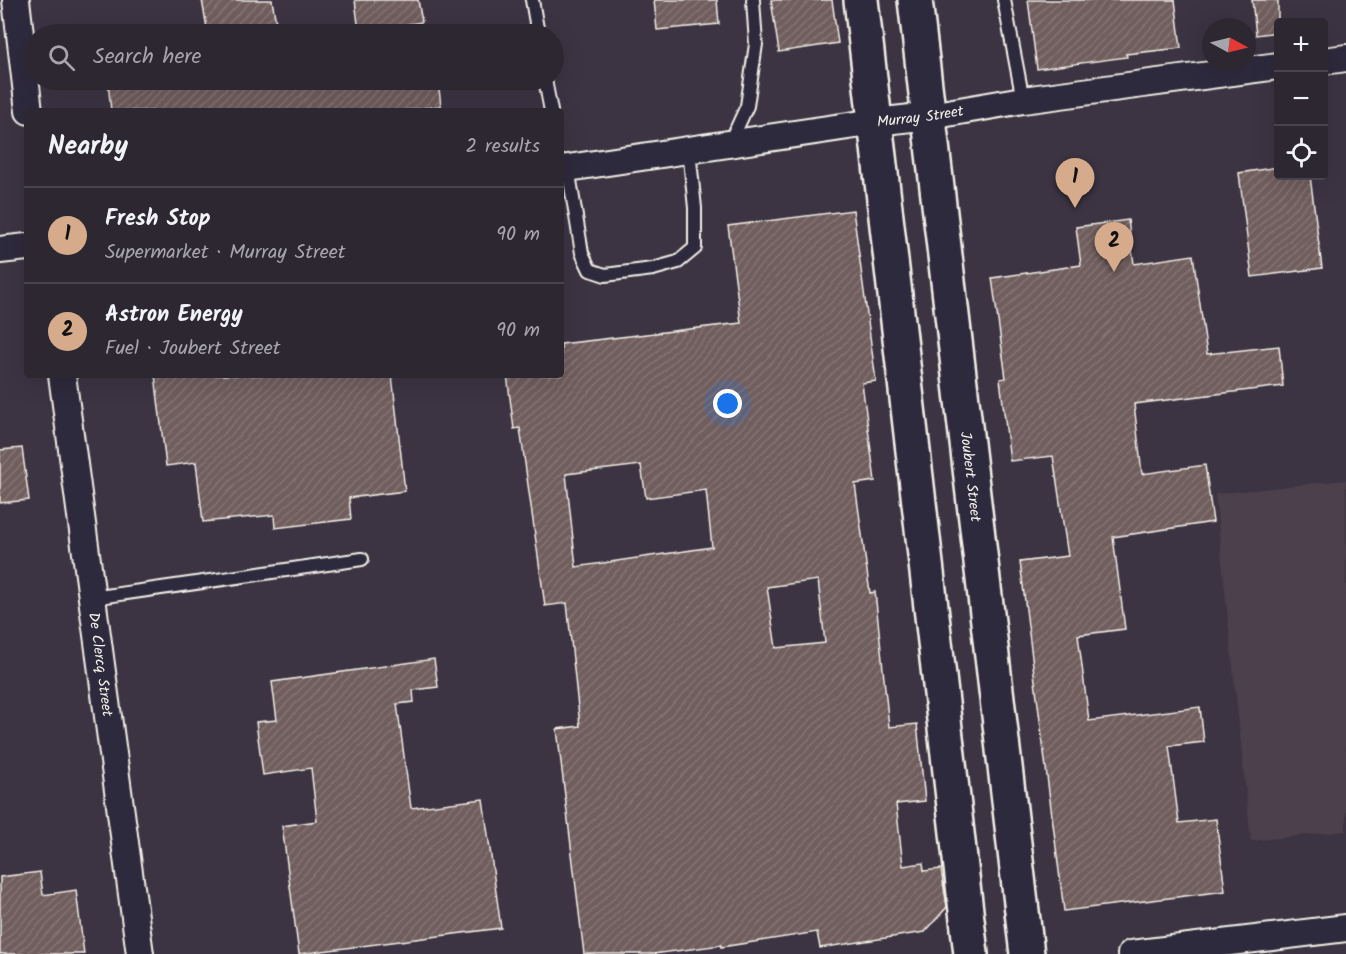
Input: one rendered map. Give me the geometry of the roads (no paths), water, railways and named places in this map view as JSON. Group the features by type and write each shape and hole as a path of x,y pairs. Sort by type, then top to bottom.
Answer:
{"highway":[{"path":"861,0 971,954"},
{"name":"Joubert Street","path":"915,0 1027,954"}],"street":[{"path":"16,0 24,68"},
{"path":"1328,60 1346,58"},
{"name":"Murray Street","path":"564,169 875,122 930,116 1023,99 1274,67"},
{"path":"27,90 29,108"},
{"path":"0,250 24,247"},
{"name":"De Clercq Street","path":"62,378 140,954"},
{"path":"1131,954 1346,928"}],"lane":[{"path":"532,0 536,24"},
{"path":"730,143 747,106 756,44 753,0"},
{"path":"1004,0 1023,99"},
{"path":"547,90 550,108"},
{"path":"564,169 582,253 590,270 605,275 628,273 678,262 695,248 695,208 688,150"},
{"path":"92,598 362,559"}],"place":[{"name":"Fresh Stop","path":"1075,208"},
{"name":"Astron Energy","path":"1114,272"}]}
